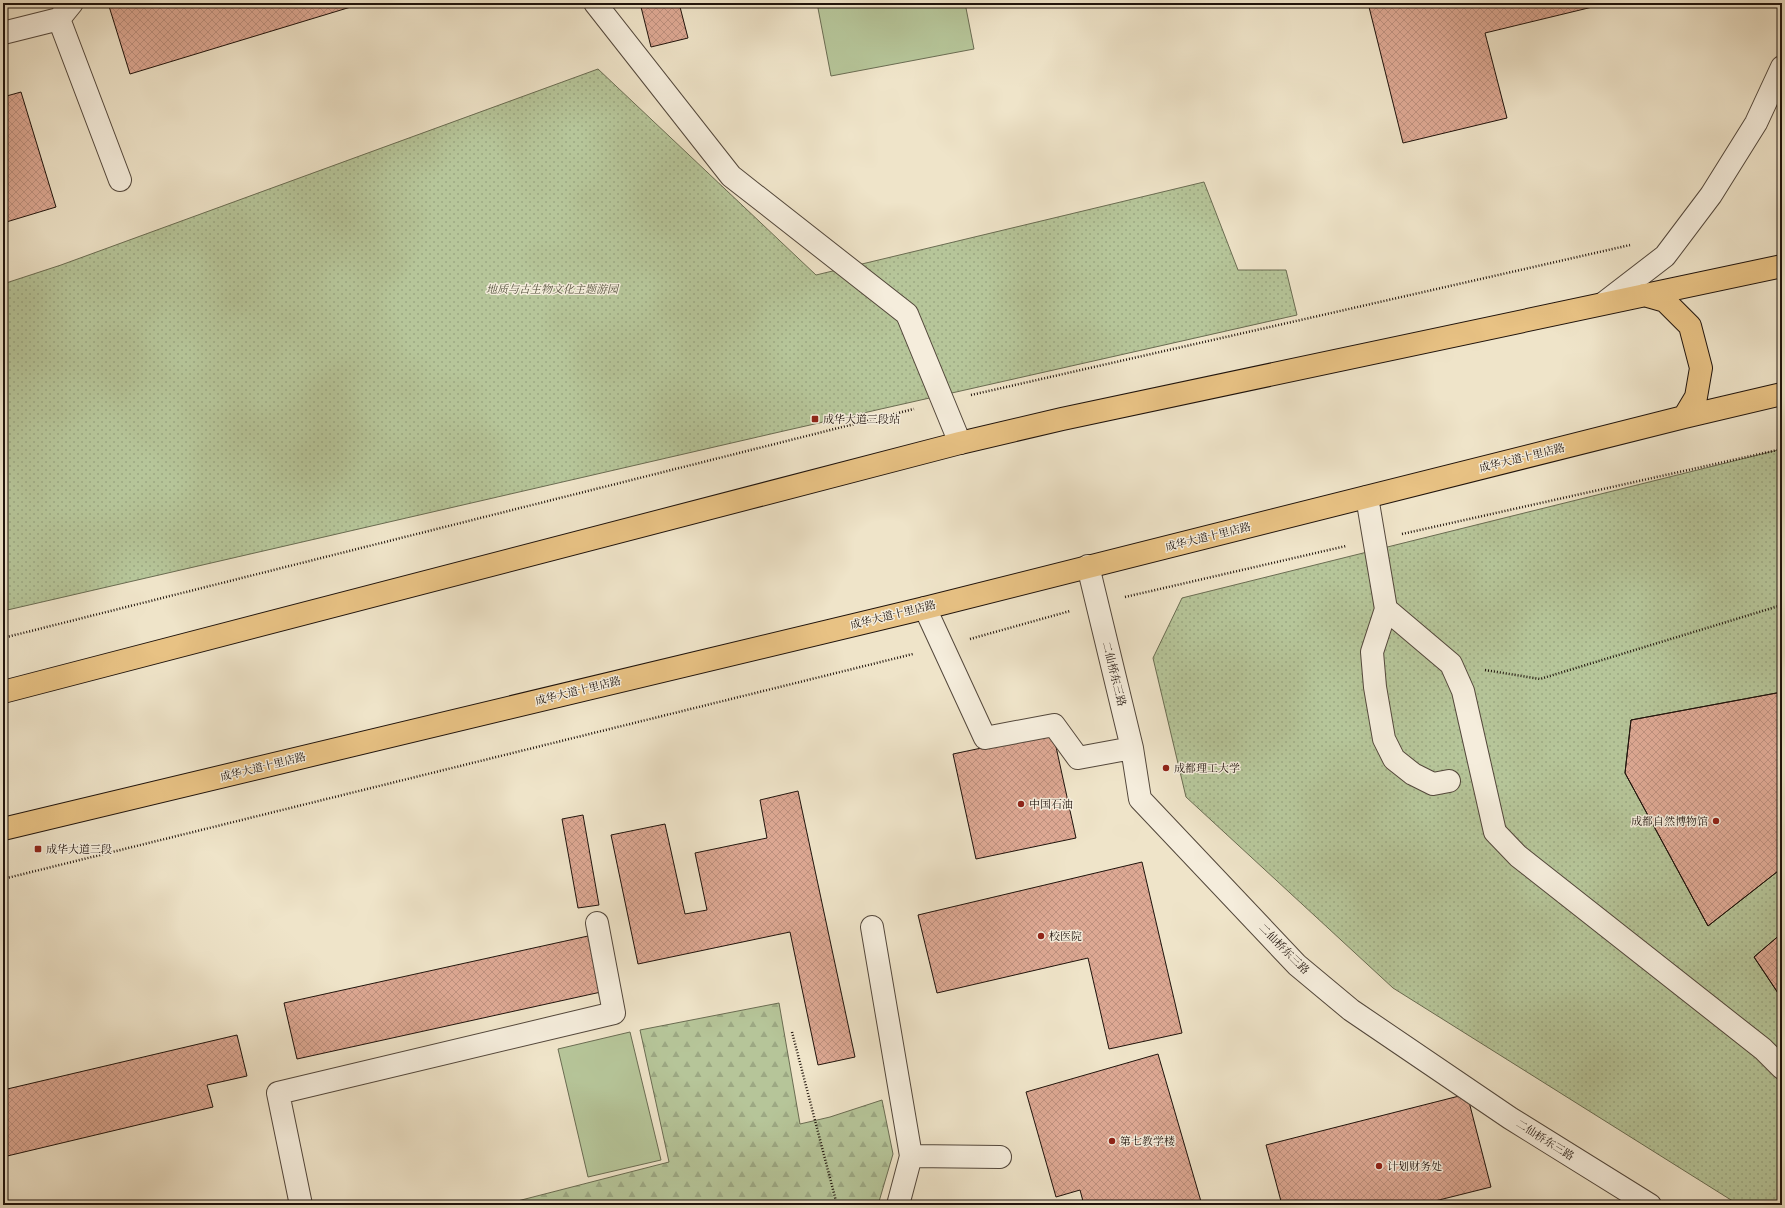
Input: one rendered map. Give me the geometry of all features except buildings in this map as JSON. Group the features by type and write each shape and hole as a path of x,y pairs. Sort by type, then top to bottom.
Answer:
{"main road":[{"path":"3,692 960,443 1604,303 1782,266"},
{"path":"1644,295 1665,301 1690,326 1701,368 1696,397 1684,417"},
{"name":"成华大道十里店路","path":"3,830 925,608 1684,417 1782,394"}],"street":[{"path":"595,3 731,176 907,314 960,443"},
{"path":"3,33 66,11 120,180"},
{"path":"1604,303 1665,256 1711,195 1756,123 1782,67"},
{"path":"1367,497 1386,609 1372,652 1375,687 1384,739 1394,759 1413,774 1433,784 1449,781"},
{"name":"二仙桥东三路","path":"1088,566 1132,748 1140,799 1298,965 1351,1010 1510,1118 1650,1205"},
{"path":"925,608 985,738 1054,725 1078,758 1132,748"},
{"path":"1386,609 1451,664 1464,691 1495,832 1518,856 1764,1049 1782,1068"},
{"path":"301,1205 278,1093 614,1013 597,923"},
{"path":"872,926 911,1156 898,1205"},
{"path":"911,1156 1000,1157"}],"path":[{"path":"3,638 943,402 1636,243"},
{"path":"3,879 942,646 1097,604 1374,540 1782,449"},
{"path":"1451,664 1540,679 1782,605"},
{"path":"792,1032 837,1205"}],"green space":[{"path":"817,3 965,3 974,49 831,76"},
{"name":"地质与古生物文化主题游园","path":"598,69 816,275 1204,182 1238,270 1286,270 1297,315 788,430 3,611 3,284 61,265"},
{"name":"成都自然博物馆","path":"1782,449 1782,1205 1739,1205 1393,988 1186,797 1153,658 1182,598"},
{"path":"779,1003 800,1124 830,1117 882,1100 893,1154 878,1205 502,1205 669,1162 640,1030"},
{"path":"630,1032 661,1160 588,1177 558,1049"}],"place":[{"name":"成华大道三段站","path":"815,419"},
{"name":"成都理工大学","path":"1166,768"},
{"name":"中国石油","path":"1021,804"},
{"name":"成都自然博物馆","path":"1716,821"},
{"name":"成华大道三段","path":"38,849"},
{"name":"校医院","path":"1041,936"},
{"name":"第七教学楼","path":"1112,1141"},
{"name":"计划财务处","path":"1379,1166"}]}
